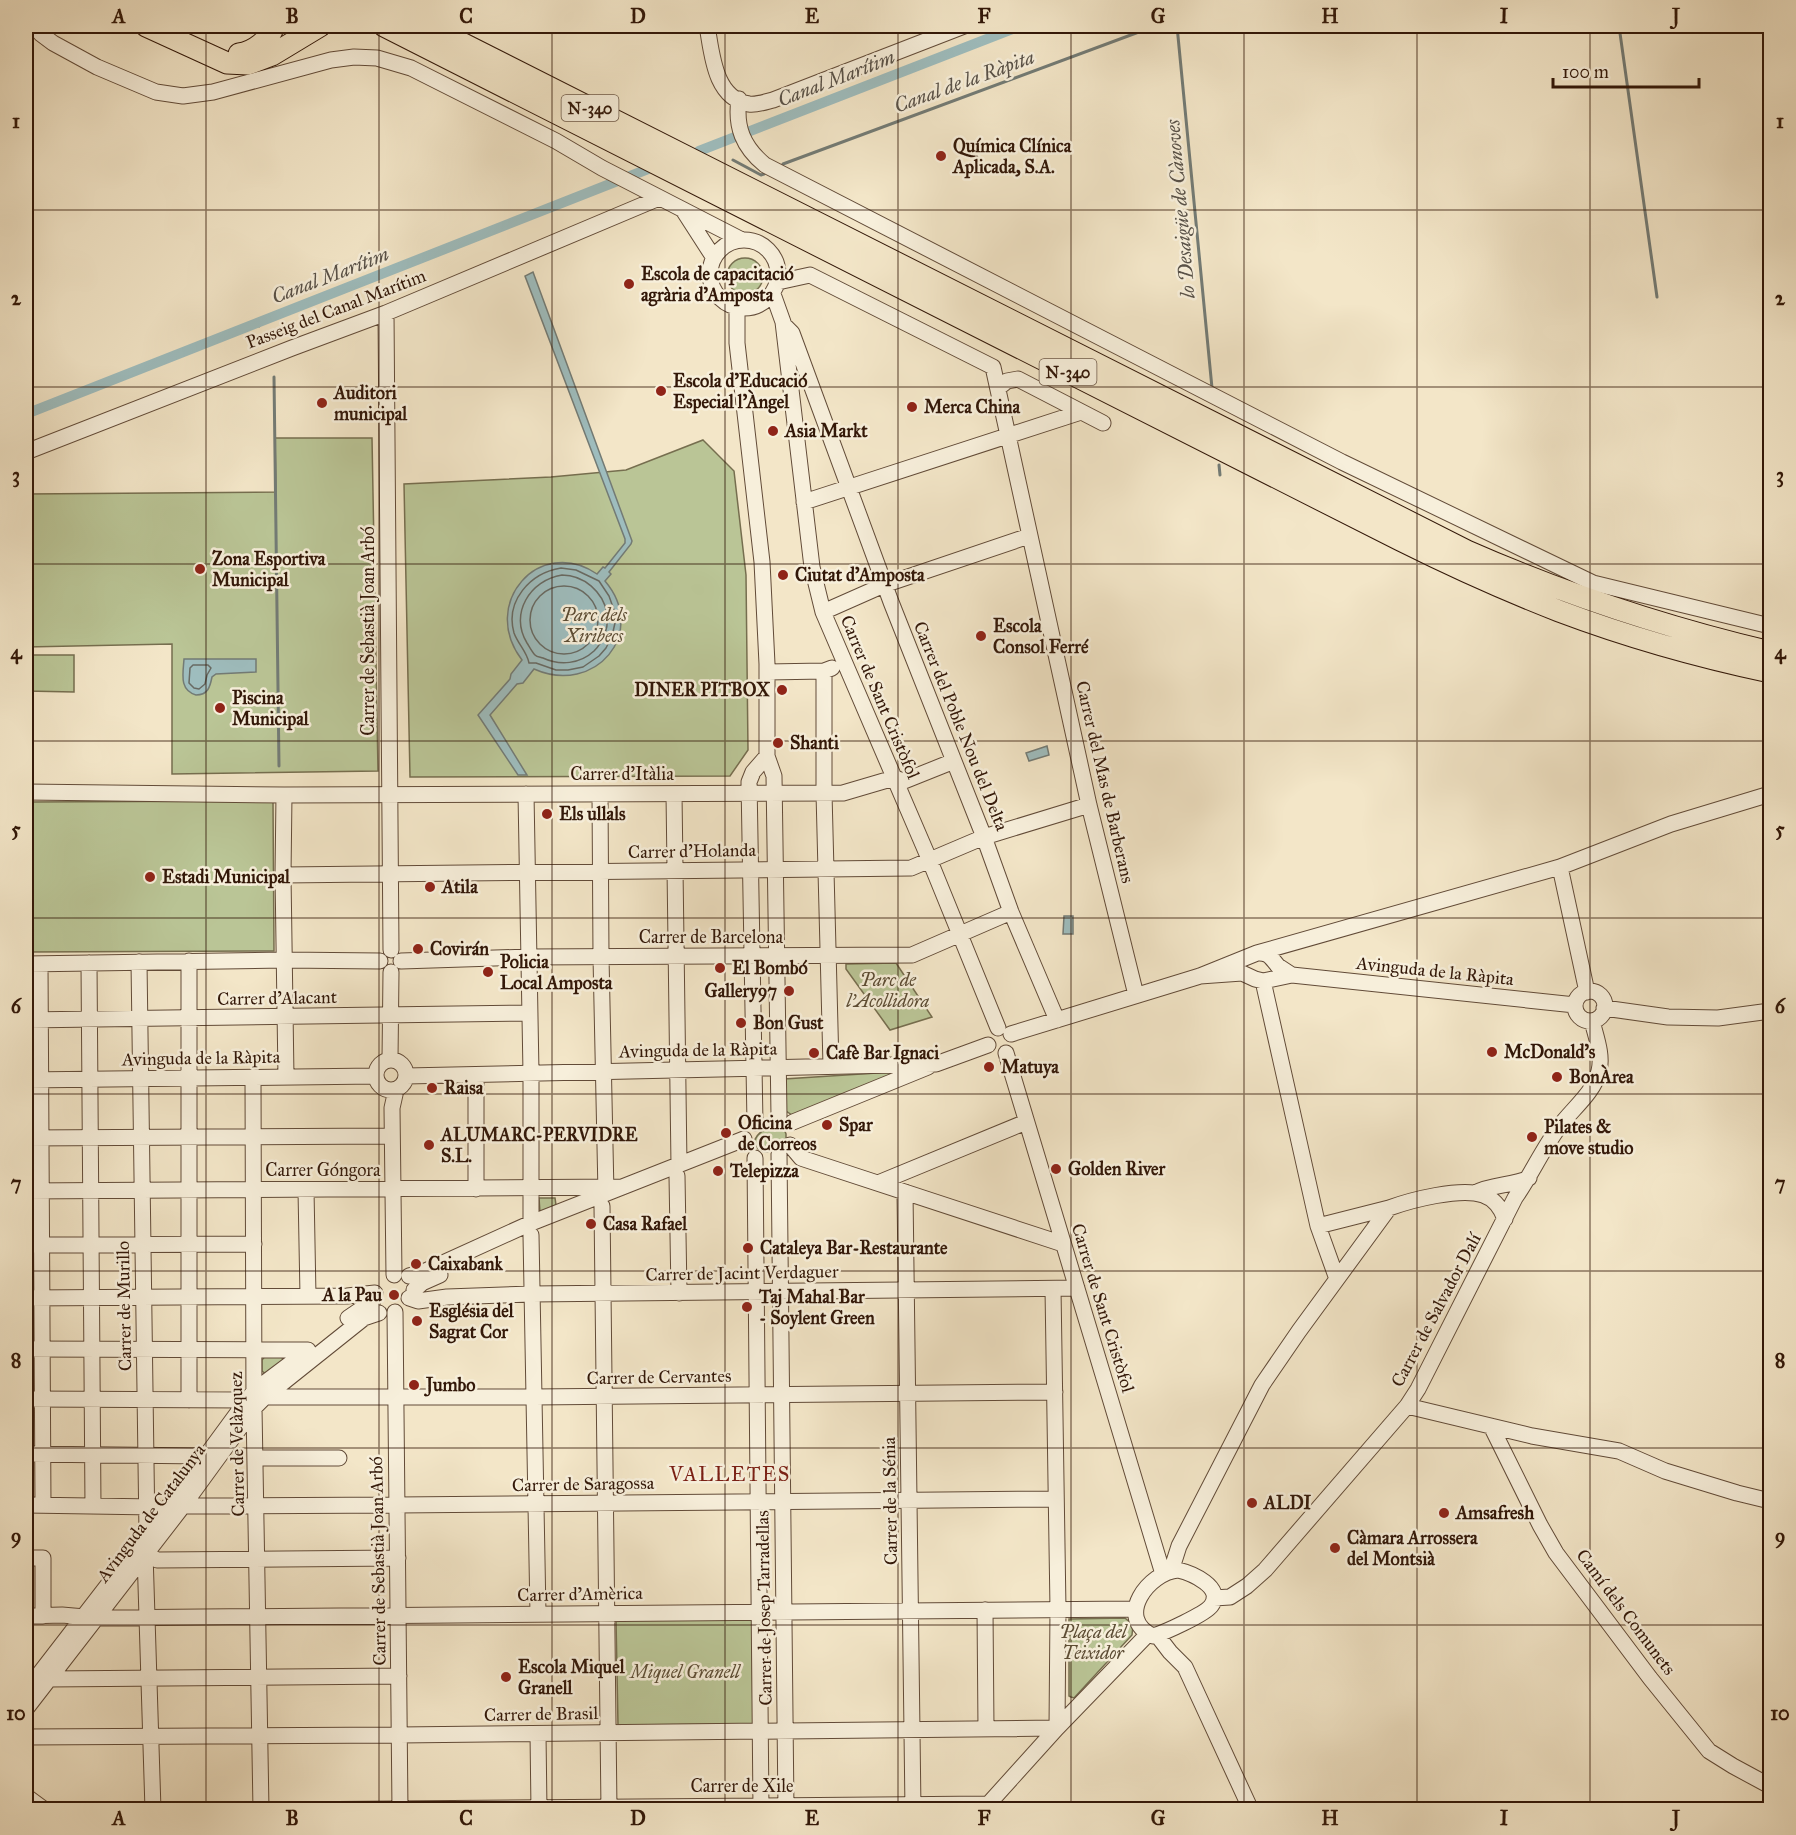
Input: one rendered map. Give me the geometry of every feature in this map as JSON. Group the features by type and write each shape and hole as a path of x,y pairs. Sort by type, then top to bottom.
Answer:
{"highway":[{"path":"146,26 227,63 248,64 272,55 320,26"},
{"path":"203,52 228,57 245,53 261,44 274,26"},
{"path":"370,26 404,36"},
{"name":"N-340","path":"384,26 1458,568 1560,611 1634,636 1714,660 1770,672"},
{"name":"N-340","path":"428,26 1467,551 1567,593 1661,624 1770,652"},
{"path":"434,26 455,39"}],"street":[{"path":"34,26 41,34 68,52 156,93 170,95 213,93 331,60 354,57 377,58 411,68 740,239 750,240 767,248 777,263 776,288 766,301 747,309 727,304 713,288 710,278 710,268 720,249 740,239"},
{"path":"707,26 715,68 720,81 731,95 749,104 773,100 964,26"},
{"path":"739,99 736,116 742,135 756,157 765,165 1342,462 1593,583 1770,626"},
{"name":"Passeig del Canal Marítim","path":"26,452 386,313 654,195"},
{"path":"682,209 714,258"},
{"name":"Carrer del Mas de Barberans","path":"776,288 810,275 993,367 1089,805 1136,995"},
{"name":"Carrer de Sant Cristòfol","path":"776,288 783,322 812,567 823,612 960,935 1004,1031"},
{"path":"26,1691 89,1618 147,1534 180,1500 206,1456 255,1399 308,1350 376,1302 407,1285 422,1283 609,1193 748,1149 769,1158 784,1149 795,1135 786,1119 779,1068 775,794 774,776 767,756 767,672 762,562 737,343 736,308"},
{"name":"Carrer de Sebastià Joan Arbó","path":"386,313 390,1060"},
{"name":"Carrer del Poble Nou del Delta","path":"783,322 792,333 884,585 984,837 1011,912 1057,1020"},
{"path":"998,388 1007,381 1018,379 1103,423"},
{"path":"1056,420 1062,408 1061,402"},
{"path":"804,501 1081,412"},
{"name":"Carrer del Poble Nou del Delta","path":"804,501 830,484 834,471 832,445"},
{"path":"823,612 884,585 1029,536"},
{"path":"767,672 824,671 844,663"},
{"path":"824,671 824,794 831,1066"},
{"path":"748,1149 755,1123 749,782 753,772 767,756"},
{"name":"Carrer d'Itàlia","path":"26,792 284,795 824,794 843,793 894,778 904,781 954,761"},
{"path":"526,794 538,1614"},
{"path":"600,794 601,957 609,1193 603,1294 609,1808"},
{"path":"674,794 679,1293"},
{"path":"1004,1031 1013,1039 1013,1045 1006,1053 993,1052 988,1045 988,1036 993,1030 1004,1031 1057,1020 1200,976 1255,954 1560,867 1671,824 1770,794"},
{"path":"284,795 286,1077"},
{"name":"Carrer d'Holanda","path":"283,875 911,868 984,837 1089,805"},
{"path":"1560,867 1586,989"},
{"name":"Carrer de Barcelona","path":"33,964 284,960 391,961 529,957 912,955 1011,912"},
{"path":"1255,954 1247,966 1249,974 1260,979 1272,976 1275,971 1274,961 1288,944"},
{"path":"1255,954 1266,953 1292,975"},
{"path":"189,961 189,1400"},
{"name":"Carrer de Murillo","path":"139,962 147,1534"},
{"path":"89,963 93,1506"},
{"path":"33,964 33,1019 41,1080 43,1505"},
{"name":"Avinguda de la Ràpita","path":"1200,976 1242,973 1260,979 1292,975 1575,1005"},
{"path":"1260,979 1318,1226 1337,1279"},
{"path":"1586,989 1603,999 1602,1014 1598,1019 1592,1021 1578,1016 1575,1005 1578,996 1586,989"},
{"path":"1604,1008 1668,1017 1708,1018 1770,1011"},
{"name":"Carrer d'Alacant","path":"33,1019 188,1019 530,1013"},
{"name":"Carrer de Salvador Dalí","path":"1214,1598 1230,1597 1247,1586 1264,1570 1407,1406 1418,1389 1515,1198 1560,1126 1597,1079 1600,1052 1592,1021"},
{"name":"Avinguda de la Ràpita","path":"406,1076 936,1064 988,1045"},
{"name":"Carrer de Sant Cristòfol","path":"1006,1053 1063,1244 1167,1572"},
{"path":"376,1302 383,1315 392,1314 407,1285 393,1190 392,1108 379,1067 390,1060 400,1063 406,1076 403,1084 385,1084"},
{"path":"755,1123 771,1116 786,1119 936,1064"},
{"path":"476,1075 476,1189"},
{"name":"Carrer de Velàzquez","path":"253,1077 261,1809"},
{"name":"Avinguda de la Ràpita","path":"26,1080 286,1077 385,1084"},
{"path":"878,1183 1026,1122"},
{"path":"26,1138 392,1136"},
{"name":"Carrer de Josep Tarradellas","path":"748,1149 755,1292 761,1807"},
{"path":"784,1149 801,1158 1063,1244"},
{"name":"Carrer de Josep Tarradellas","path":"784,1149 781,1292 786,1807"},
{"path":"609,1193 678,1170"},
{"path":"1475,1193 1485,1188 1521,1182 1529,1178"},
{"name":"Carrer Góngora","path":"26,1191 531,1188 609,1193"},
{"path":"306,1190 308,1296"},
{"name":"Carrer de la Sénia","path":"905,1192 913,1807"},
{"path":"1318,1226 1417,1199 1445,1194 1485,1195 1501,1210 1505,1219"},
{"path":"1251,1809 1185,1667 1153,1635 1141,1629 1134,1609 1141,1594 1167,1572 1262,1385 1389,1208"},
{"path":"26,1245 254,1244"},
{"name":"Carrer de Jacint Verdaguer","path":"407,1285 418,1301 447,1297 532,1294 1077,1288"},
{"path":"1053,1288 1058,1728"},
{"path":"26,1298 347,1296 376,1302"},
{"name":"Avinguda de Catalunya","path":"26,1709 89,1618 146,1554 180,1500 255,1399 364,1318 376,1302"},
{"name":"Carrer de Sebastià Joan Arbó","path":"395,1312 400,1809"},
{"path":"26,1349 255,1348 308,1350"},
{"name":"Carrer de Cervantes","path":"26,1399 189,1400 1055,1392"},
{"path":"1407,1406 1532,1436 1619,1451 1665,1471 1770,1501"},
{"name":"Camí dels Comunets","path":"1491,1426 1556,1553 1650,1678 1709,1750 1770,1786"},
{"path":"26,1454 206,1456"},
{"path":"256,1458 339,1458"},
{"name":"Carrer de Saragossa","path":"26,1505 156,1507 180,1500 257,1505 398,1505 1056,1499"},
{"path":"146,1554 157,1560 398,1558"},
{"path":"146,1554 153,1809"},
{"path":"26,1558 43,1558 44,1616"},
{"path":"986,1807 1058,1728 1153,1635 1202,1613 1211,1606 1214,1598 1212,1589 1193,1574 1178,1570 1167,1572"},
{"name":"Carrer d'Amèrica","path":"26,1616 89,1618 1134,1609"},
{"path":"985,1610 986,1729"},
{"path":"48,1679 399,1676"},
{"name":"Carrer de Brasil","path":"26,1737 1058,1728"},
{"path":"538,1734 539,1808"},
{"path":"26,1796 45,1809"},
{"name":"Carrer de Xile","path":"280,1809 986,1807"}],"green space":[{"path":"745,258 758,263 763,276 758,289 745,294 732,289 727,276 732,263"},
{"name":"Zona Esportiva Municipal","path":"275,438 372,438 378,771 172,774 172,644 26,647 26,494 276,492"},
{"name":"Parc dels Xiribecs","path":"703,440 734,471 746,575 748,750 730,776 410,777 404,484 551,477 626,470"},
{"path":"26,655 74,655 74,692 26,691"},
{"name":"Estadi Municipal","path":"273,801 274,951 26,952 26,802"},
{"name":"Parc de l'Acollidora","path":"896,963 932,1017 890,1030 846,969 846,964"},
{"path":"908,1071 795,1117 783,1109 784,1079"},
{"path":"776,1126 784,1129 786,1140 774,1150 761,1151 754,1143 757,1136 765,1129"},
{"path":"539,1198 555,1198 556,1205 540,1212"},
{"path":"266,1355 281,1355 283,1360 266,1374 262,1371 262,1360"},
{"name":"Plaça del Teixidor","path":"1125,1618 1133,1625 1132,1635 1074,1698 1069,1696 1069,1619"},
{"name":"Miquel Granell","path":"616,1620 752,1620 753,1724 618,1725"}],"water":[{"path":"533,272 632,541 605,581 617,601 621,620 618,639 609,655 595,667 577,674 556,675 534,669 523,683 517,684 490,715 527,775 518,775 478,715 510,679 511,674 522,660 510,639 507,617 512,598 522,581 536,569 555,563 575,564 597,574 603,567 605,568 625,543 525,276"},
{"path":"184,659 256,659 256,672 216,674 212,677 206,692 196,695 184,685"},
{"path":"1047,746 1049,755 1029,761 1026,753"},
{"path":"1064,916 1073,916 1073,934 1063,934"}],"waterway":[{"name":"Canal Marítim","path":"699,151 1020,26"},
{"name":"Canal de la Ràpita","path":"783,164 1155,26"},
{"name":"lo Desaigüe de Cànoves","path":"1177,26 1212,388"},
{"path":"1619,26 1657,297"},
{"path":"733,160 761,175 764,174"},
{"name":"Canal Marítim","path":"26,414 648,169"},
{"name":"Canal Marítim","path":"258,322 259,326"},
{"path":"274,377 279,766"},
{"name":"lo Desaigüe de Cànoves","path":"1219,465 1220,475"}],"place":[{"name":"Química Clínica Aplicada, S.A.","path":"941,156"},
{"name":"Escola de capacitació agrària d'Amposta","path":"629,284"},
{"name":"Escola d'Educació Especial l'Àngel","path":"661,391"},
{"name":"Auditori municipal","path":"322,403"},
{"name":"Merca China","path":"912,407"},
{"name":"Asia Markt","path":"773,431"},
{"name":"Zona Esportiva Municipal","path":"200,569"},
{"name":"Ciutat d'Amposta","path":"783,575"},
{"name":"Escola Consol Ferré","path":"981,636"},
{"name":"DINER PITBOX","path":"782,690"},
{"name":"Piscina Municipal","path":"220,708"},
{"name":"Shanti","path":"778,743"},
{"name":"Els ullals","path":"547,814"},
{"name":"Estadi Municipal","path":"150,877"},
{"name":"Atila","path":"430,887"},
{"name":"Covirán","path":"418,949"},
{"name":"El Bombó","path":"720,968"},
{"name":"Policia Local Amposta","path":"488,972"},
{"name":"Gallery97","path":"789,991"},
{"name":"Bon Gust","path":"741,1023"},
{"name":"McDonald's","path":"1492,1052"},
{"name":"Cafè Bar Ignaci","path":"814,1053"},
{"name":"Matuya","path":"989,1067"},
{"name":"BonÀrea","path":"1557,1077"},
{"name":"Raisa","path":"432,1088"},
{"name":"Spar","path":"827,1125"},
{"name":"Oficina de Correos","path":"726,1133"},
{"name":"Pilates & move studio","path":"1532,1137"},
{"name":"ALUMARC-PERVIDRE S.L.","path":"429,1145"},
{"name":"Golden River","path":"1056,1169"},
{"name":"Telepizza","path":"718,1171"},
{"name":"Casa Rafael","path":"591,1224"},
{"name":"Cataleya Bar-Restaurante","path":"748,1248"},
{"name":"Caixabank","path":"416,1264"},
{"name":"A la Pau","path":"394,1295"},
{"name":"Taj Mahal Bar - Soylent Green","path":"747,1307"},
{"name":"Església del Sagrat Cor","path":"417,1321"},
{"name":"Jumbo","path":"414,1385"},
{"name":"ALDI","path":"1252,1503"},
{"name":"Amsafresh","path":"1444,1513"},
{"name":"Càmara Arrossera del Montsià","path":"1335,1548"},
{"name":"Escola Miquel Granell","path":"506,1677"}],"district":[{"name":"VALLETES","path":"730,1474"}]}
